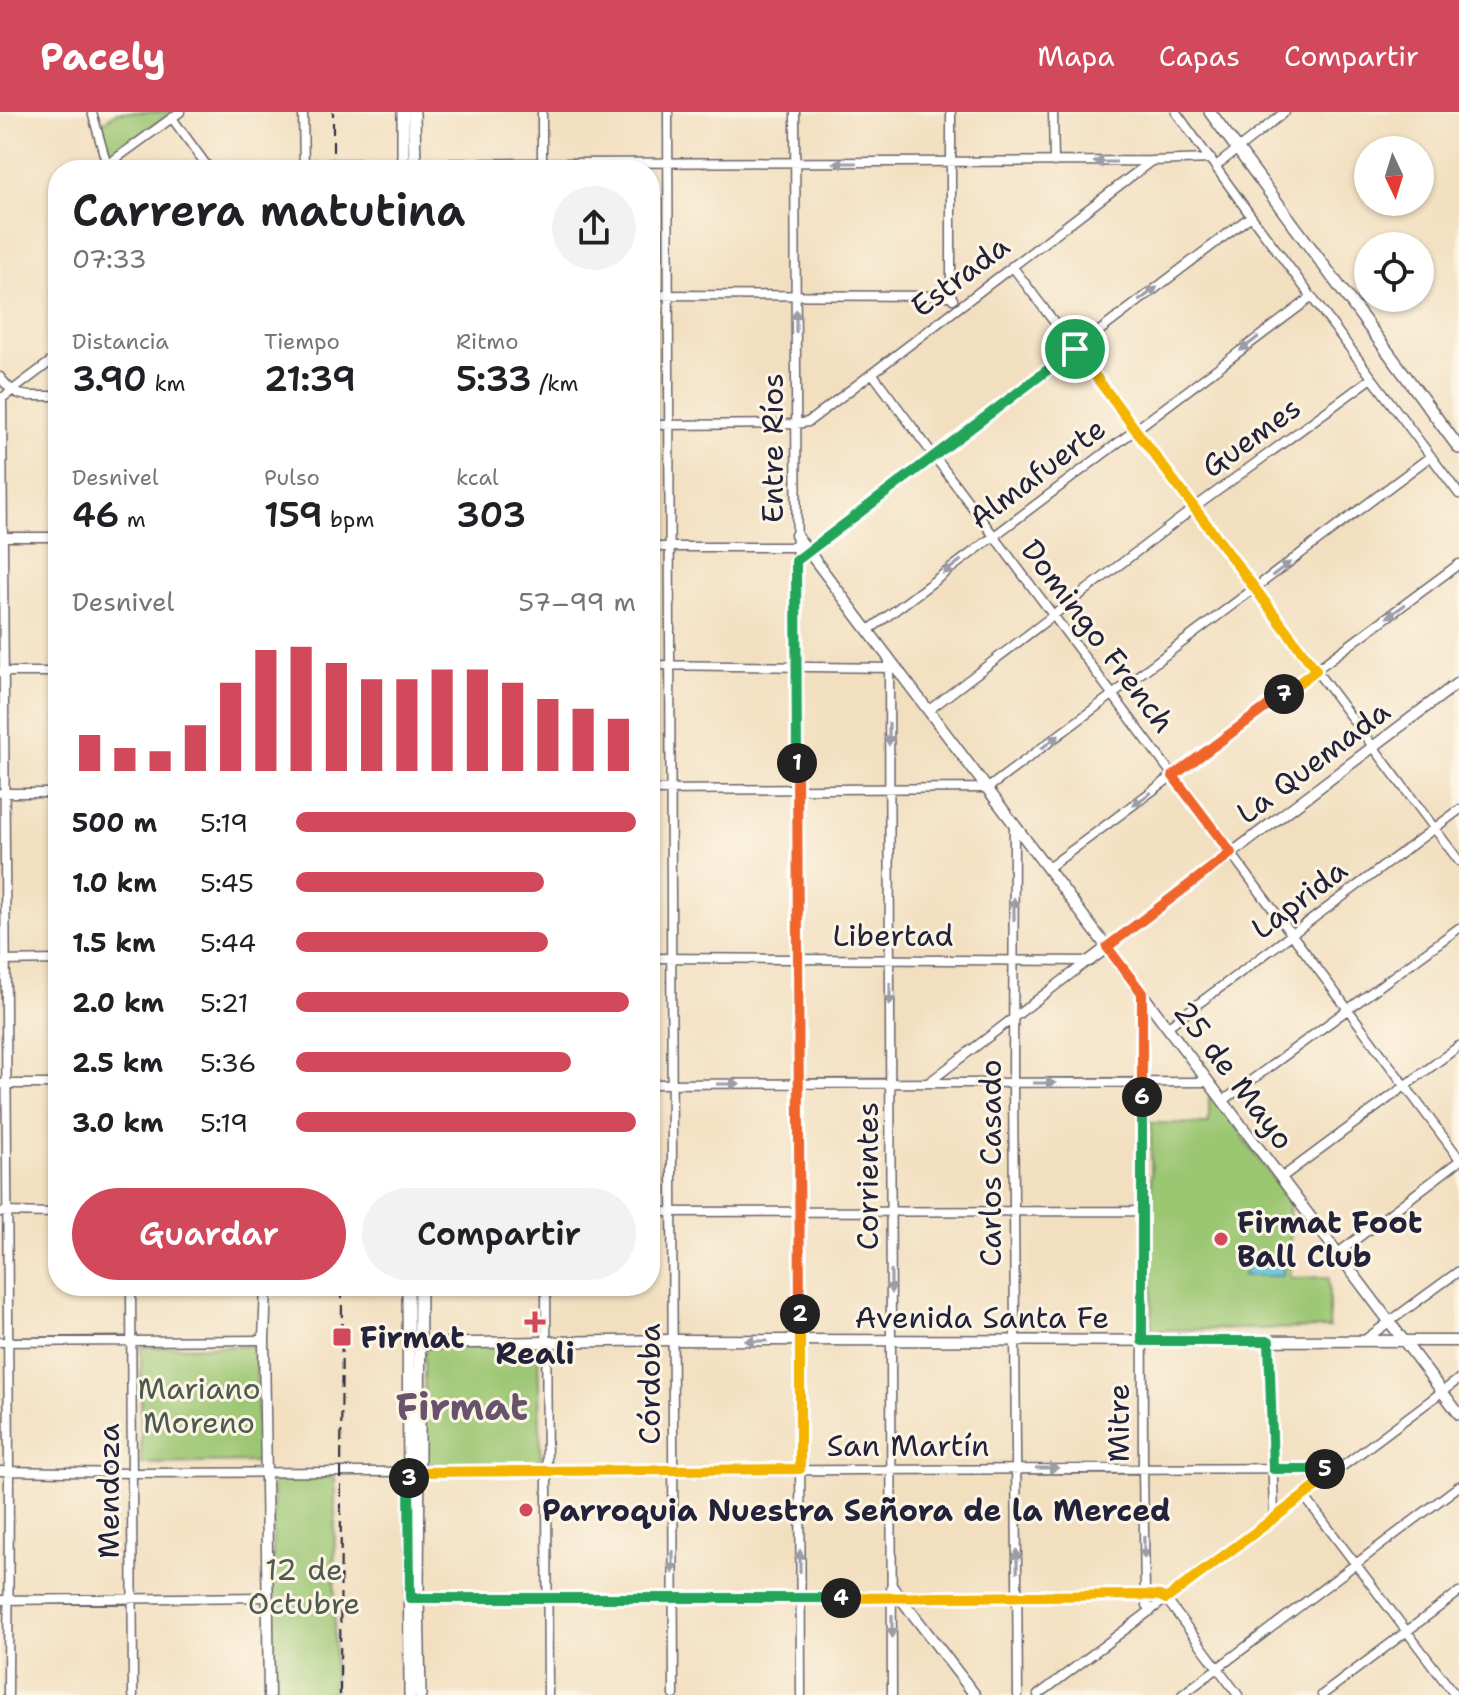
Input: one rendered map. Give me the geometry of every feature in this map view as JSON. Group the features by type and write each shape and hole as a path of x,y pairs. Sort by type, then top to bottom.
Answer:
{"main road":[{"path":"403,112 408,160"},
{"path":"410,160 414,112"},
{"path":"1210,112 1459,448"},
{"path":"409,1296 414,1344"},
{"path":"410,1695 414,1598 414,1344 419,1296"},
{"path":"414,1598 420,1695"}],"street":[{"path":"92,112 106,160"},
{"path":"301,160 303,112"},
{"path":"542,112 542,160"},
{"name":"Córdoba","path":"668,112 674,1695"},
{"name":"Entre Ríos","path":"795,112 801,1695"},
{"path":"951,112 951,296 958,308"},
{"path":"1053,112 1054,162"},
{"path":"1176,112 1459,494"},
{"path":"660,163 1213,163 1237,149 1285,112"},
{"path":"118,160 176,115 204,160"},
{"name":"Estrada","path":"796,424 808,422 1150,161"},
{"path":"796,561 1251,216"},
{"path":"1012,266 1459,861"},
{"path":"660,295 951,296"},
{"name":"Almafuerte","path":"869,630 1312,297"},
{"path":"4,396 48,363"},
{"name":"Domingo French","path":"872,373 1459,1160"},
{"path":"0,377 4,396 4,1600 8,1695"},
{"name":"Guemes","path":"929,710 1194,508 1372,378"},
{"path":"4,396 48,396"},
{"path":"660,425 796,424"},
{"path":"660,790 988,788 1431,456"},
{"name":"25 de Mayo","path":"796,535 1459,1414"},
{"path":"2,537 48,537"},
{"path":"660,547 796,547 809,552"},
{"path":"1048,868 1459,564"},
{"path":"660,665 797,667 892,664"},
{"name":"Corrientes","path":"892,664 889,789 895,1594 892,1695"},
{"path":"2,672 48,672"},
{"name":"La Quemada","path":"928,1083 1459,682"},
{"path":"2,793 48,793"},
{"name":"Laprida","path":"1167,1027 1459,810"},
{"name":"Carlos Casado","path":"1014,822 1018,1695"},
{"path":"1223,1101 1459,928"},
{"name":"Libertad","path":"660,958 1089,961"},
{"path":"3,961 48,960"},
{"name":"Mitre","path":"1142,993 1143,1469 1145,1595 1151,1611"},
{"path":"1281,1178 1459,1046"},
{"path":"660,1084 1209,1082"},
{"path":"3,1084 48,1084"},
{"path":"1338,1253 1459,1160"},
{"path":"660,1212 1142,1211"},
{"path":"4,1212 48,1213"},
{"path":"1363,1341 1459,1271"},
{"name":"Mendoza","path":"131,1296 133,1695"},
{"path":"266,1296 269,1695"},
{"path":"546,1296 548,1695"},
{"path":"4,1342 264,1340"},
{"name":"Avenida Santa Fe","path":"414,1344 673,1340 1459,1341"},
{"path":"1269,1341 1274,1516"},
{"path":"1038,1695 1459,1379"},
{"name":"San Martín","path":"4,1471 1016,1468 1318,1468 1337,1471"},
{"path":"1182,1695 1459,1486"},
{"path":"1304,1496 1456,1694"},
{"path":"1322,1695 1459,1592"},
{"path":"895,1594 975,1695"},
{"path":"414,1598 801,1598 895,1594 1160,1596 1166,1599 1238,1695"},
{"path":"4,1600 268,1597"}],"green space":[{"path":"117,112 172,112 109,159 101,124"},
{"name":"Firmat Foot Ball Club","path":"1209,1091 1238,1130 1244,1131 1244,1139 1289,1200 1291,1278 1329,1277 1329,1328 1152,1330 1151,1123 1209,1124"},
{"name":"Mariano Moreno","path":"256,1346 258,1462 141,1464 141,1347"},
{"path":"532,1346 538,1352 539,1467 428,1466 425,1463 424,1353 429,1347"},
{"name":"12 de Octubre","path":"273,1477 335,1477 334,1695 273,1695"}],"water":[{"path":"1283,1263 1283,1276 1243,1276 1244,1264"}],"railway":[{"path":"333,112 333,160"},
{"path":"340,1695 342,1296"}],"place":[{"name":"Firmat Foot Ball Club","path":"1221,1239"},
{"name":"Reali","path":"535,1322"},
{"name":"Firmat","path":"342,1337"},
{"name":"Parroquia Nuestra Señora de la Merced","path":"526,1510"}],"district":[{"name":"Firmat","path":"462,1406"}],"route":[{"path":"1075,349 1316,670 1173,776 1231,853 1107,947 1142,993 1142,1341 1269,1341 1273,1469 1318,1468 1337,1471 1166,1599 1145,1595 410,1598 409,1472 800,1469 796,561 1075,349"}]}
